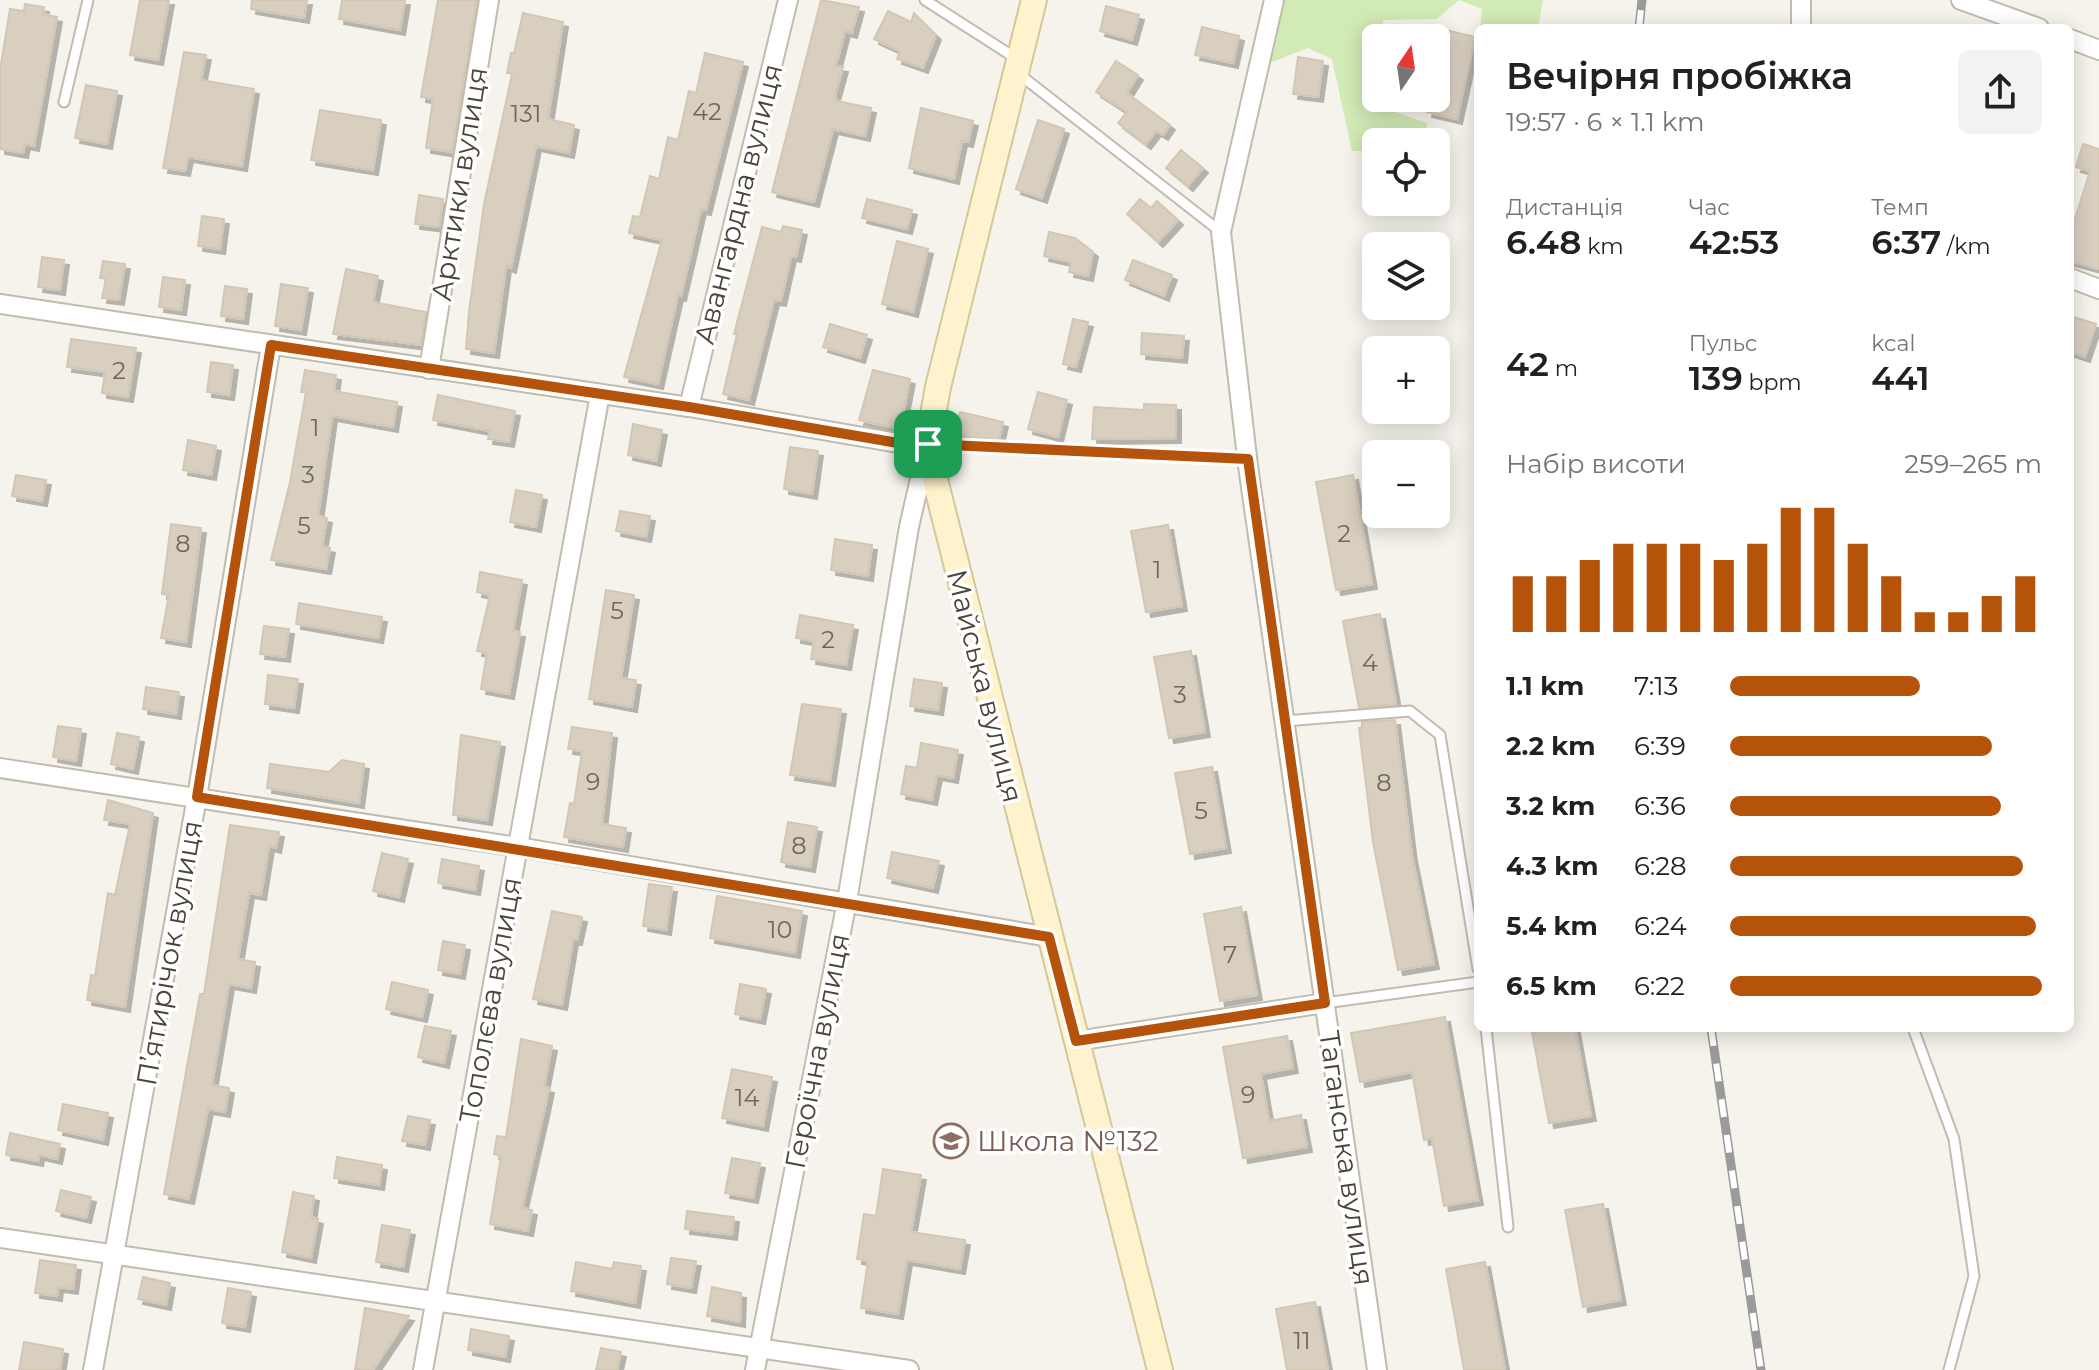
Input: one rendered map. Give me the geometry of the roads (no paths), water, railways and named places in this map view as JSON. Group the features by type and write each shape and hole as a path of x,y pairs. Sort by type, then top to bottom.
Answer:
{"street":[{"name":"Арктики вулиця","path":"429,369 489,0"},
{"name":"Авангардна вулиця","path":"689,407 788,0"},
{"name":"Майська вулиця","path":"1034,0 938,387 928,446 1160,1370"},
{"name":"Таганська вулиця","path":"1274,0 1221,232 1248,459 1377,1370"},
{"path":"1801,0 1801,24"},
{"path":"1961,0 2028,24"},
{"path":"2074,41 2099,50"},
{"path":"2074,280 2099,289"},
{"path":"0,304 689,407 928,446"},
{"name":"П’ятирічок вулиця","path":"93,1370 197,797 271,345"},
{"name":"Тополєва вулиця","path":"423,1370 600,394"},
{"name":"Героїчна вулиця","path":"755,1370 847,901 909,527 928,446"},
{"path":"0,768 518,847 1049,937"},
{"path":"1076,1041 1325,1003"},
{"path":"0,1238 909,1370"}],"lane":[{"path":"64,102 88,0"},
{"path":"925,0 1018,66 1221,232"},
{"path":"928,446 1248,459"},
{"path":"1284,721 1410,711 1440,735 1474,944"},
{"path":"1325,1003 1474,983"},
{"path":"1486,1032 1508,1227"},
{"path":"1914,1032 1954,1139 1974,1276 1949,1370"}],"railway":[{"path":"1639,24 1642,0"},
{"path":"1712,1032 1761,1370"}],"place":[{"name":"Школа №132","path":"951,1141"}]}
